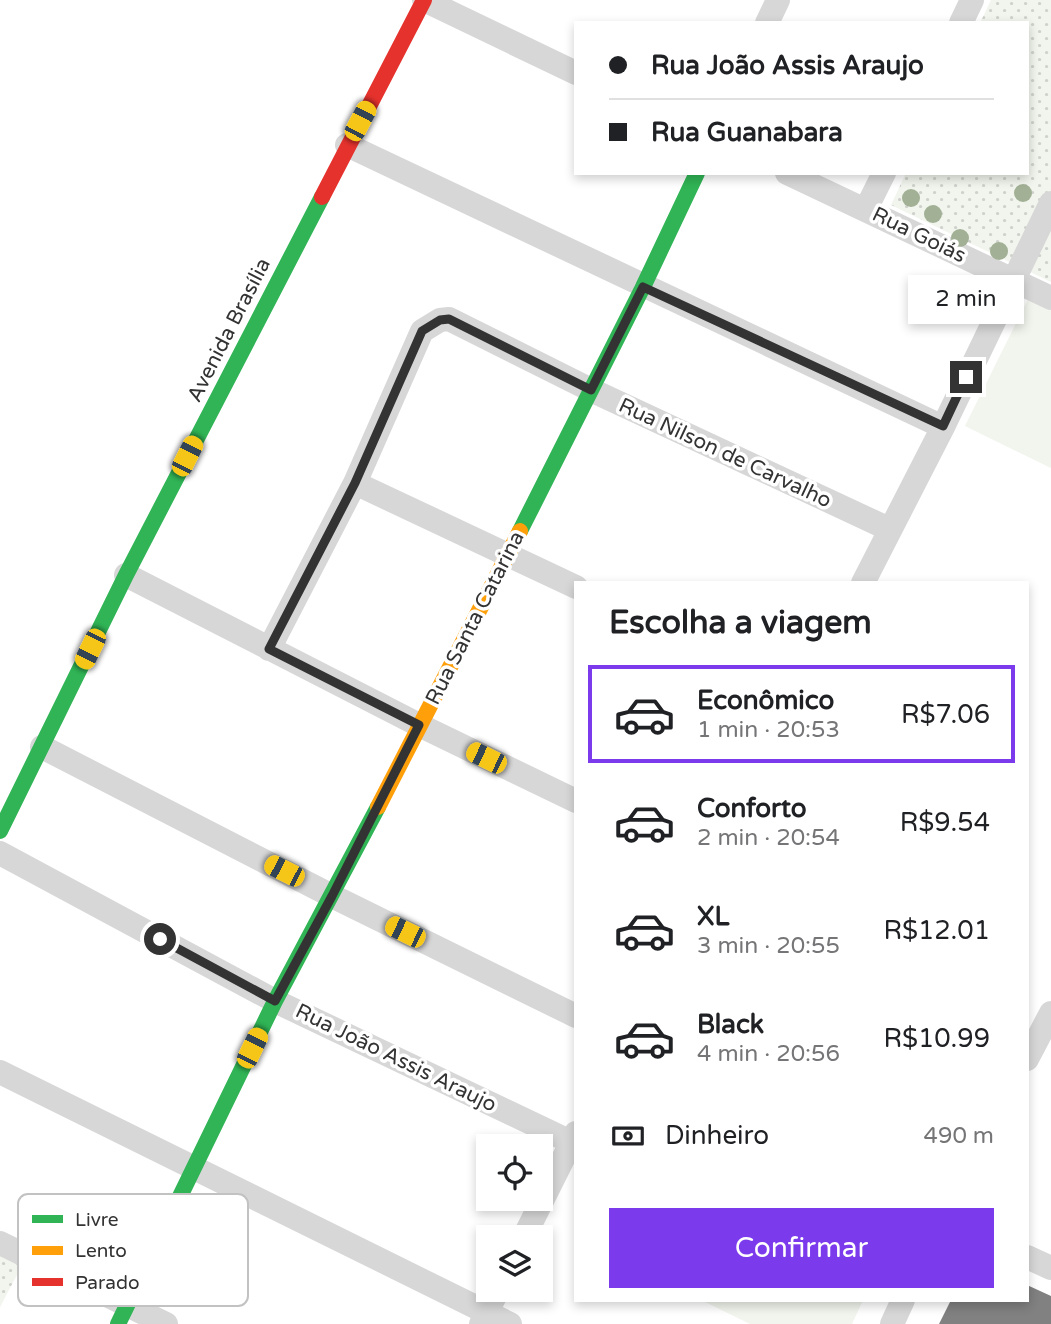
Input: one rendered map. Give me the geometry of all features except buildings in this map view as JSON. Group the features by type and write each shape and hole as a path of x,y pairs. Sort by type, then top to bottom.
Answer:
{"street":[{"path":"424,0 574,72"},
{"name":"Avenida Brasília","path":"0,831 126,575 424,0"},
{"path":"768,21 778,0"},
{"path":"962,21 972,0"},
{"path":"347,145 643,287 943,426"},
{"name":"Rua Santa Catarina","path":"182,1194 275,1001 508,554 643,287 696,175"},
{"name":"Rua Goiás","path":"791,175 1051,298"},
{"path":"866,209 883,175"},
{"path":"864,581 1051,203"},
{"name":"Rua Nilson de Carvalho","path":"355,483 422,331 440,320 449,319 591,390 889,529"},
{"path":"269,649 355,483 574,586"},
{"path":"126,575 419,725 574,800"},
{"path":"42,747 332,896 574,1015"},
{"name":"Rua João Assis Araujo","path":"0,853 275,1001 573,1137"},
{"path":"1029,1055 1051,1013"},
{"path":"0,1072 247,1194"},
{"path":"530,1225 573,1137"},
{"path":"248,1195 484,1318 510,1324"},
{"path":"0,1243 18,1254"},
{"path":"1029,1258 1051,1268"},
{"path":"484,1318 492,1302"},
{"path":"892,1324 902,1302"},
{"path":"108,1306 123,1315 166,1324"}],"shaded area":[{"path":"991,0 1051,0 1051,282 891,205 905,175 1029,175 1029,21 981,21"},
{"path":"1029,297 1051,308 1051,468 965,426"},
{"path":"0,1243 18,1252 18,1273 0,1307"},
{"path":"705,1302 862,1302 852,1324 750,1324"}],"traffic: fast":[{"path":"520,531 696,175"},
{"path":"0,831 126,575 322,197"},
{"path":"181,1194 275,1001 378,807"},
{"path":"118,1324 127,1306"}],"traffic: slow":[{"path":"378,807 520,531"}],"traffic: jam":[{"path":"322,197 424,0"}],"route":[{"path":"160,939 275,1001 419,725 269,649 355,483 422,331 440,320 449,319 591,390 643,287 943,426 966,377"}]}
